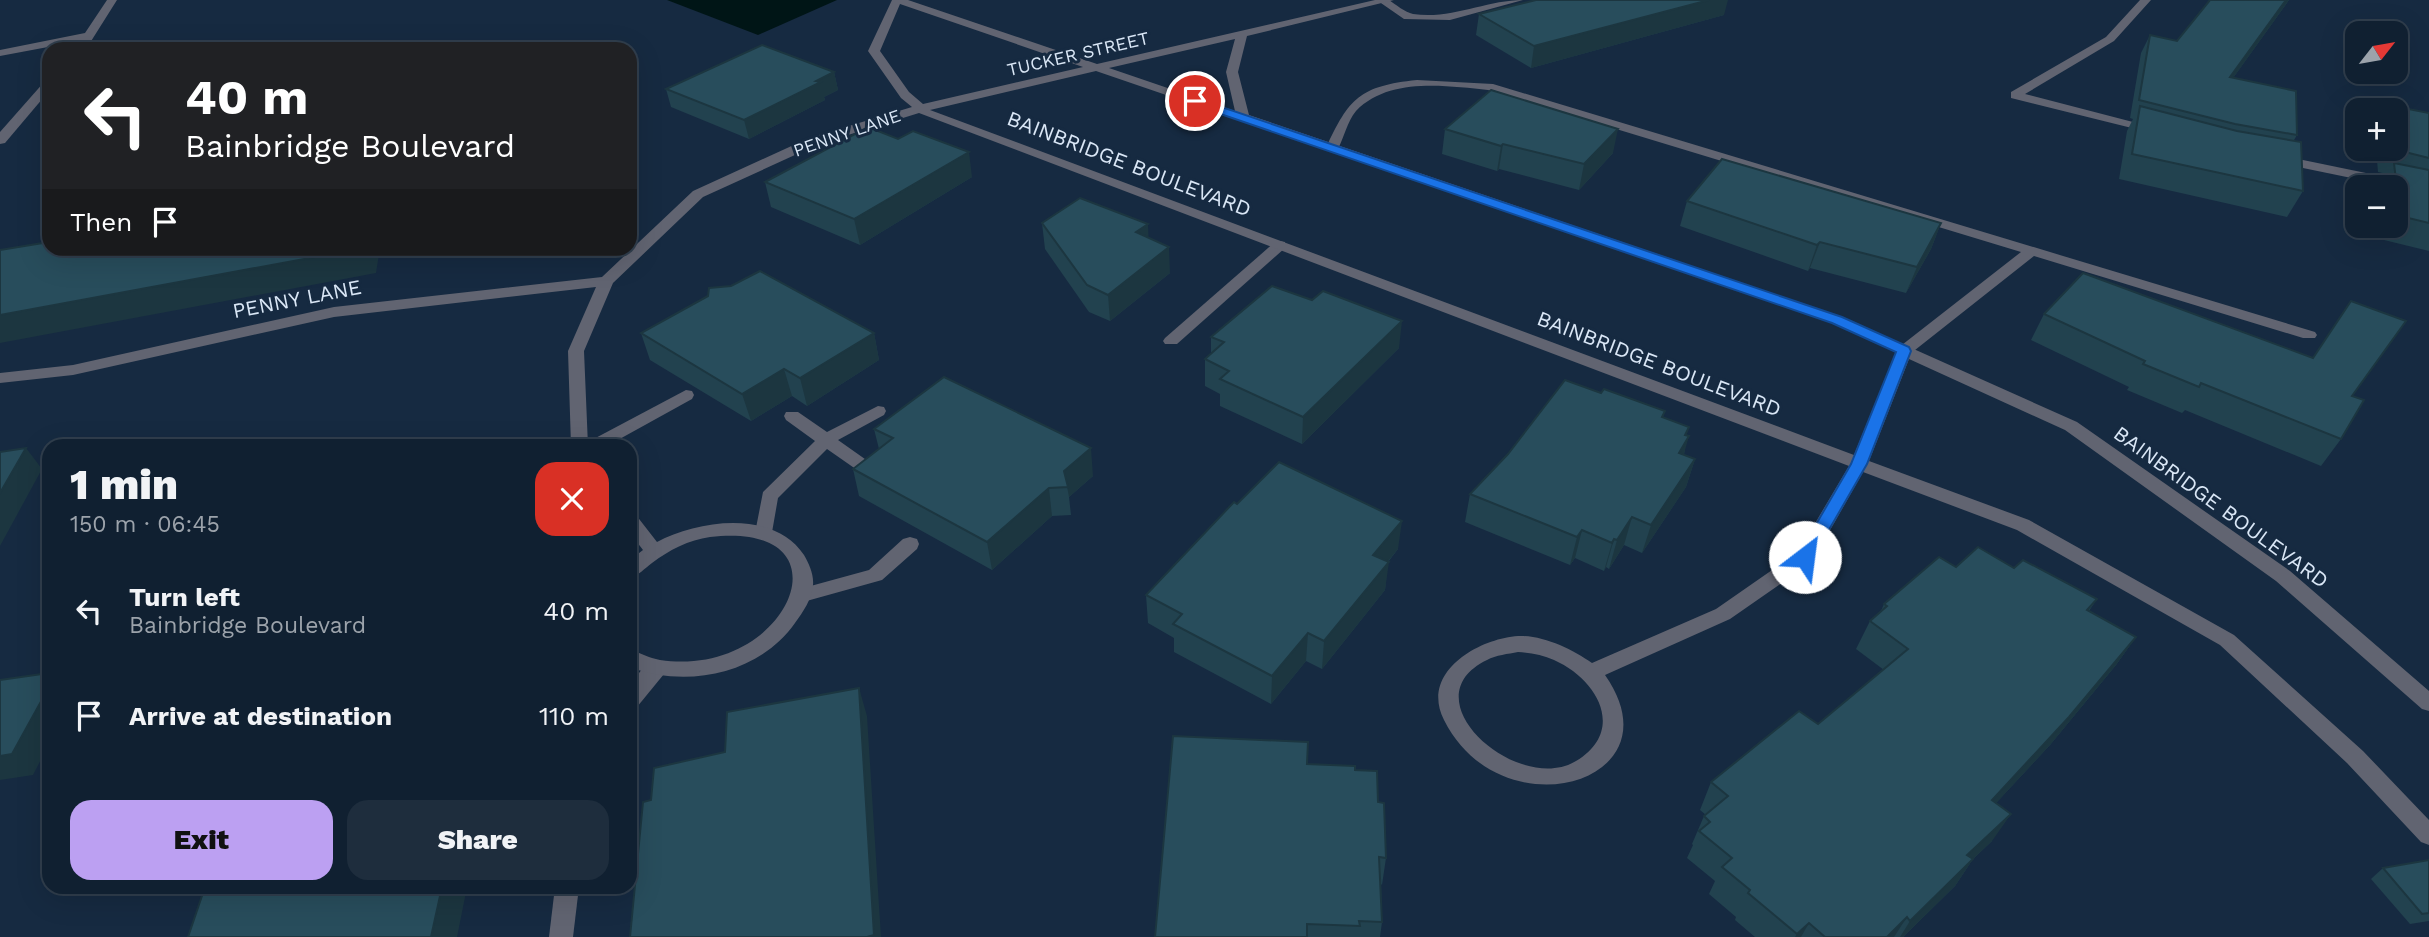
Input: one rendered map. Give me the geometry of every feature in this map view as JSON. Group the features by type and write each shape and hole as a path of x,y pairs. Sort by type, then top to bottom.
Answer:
{"street":[{"path":"86,42 112,0"},
{"name":"BAINBRIDGE BOULEVARD","path":"2429,703 2283,576 2071,426 1837,320 898,0 874,51 905,95 927,113 2023,525 2227,640 2355,757 2429,835"},
{"path":"1386,1 1408,17 1450,17 1518,0"},
{"path":"2146,0 2110,39 2015,95 2171,136"},
{"name":"TUCKER STREET","path":"921,108 1386,1"},
{"path":"1242,34 1232,72 1243,118"},
{"path":"56,42 92,35"},
{"path":"0,53 42,45"},
{"path":"1332,148 1352,108 1387,86 1442,83 1489,87 2309,335"},
{"path":"0,140 42,92"},
{"name":"PENNY LANE","path":"637,252 698,194 814,141 921,108"},
{"path":"2264,156 2429,190"},
{"path":"1171,341 1280,245"},
{"path":"1591,672 1723,614 1805,557 1859,464 1904,351 2032,251"},
{"name":"PENNY LANE","path":"580,439 576,351 606,282 633,256"},
{"name":"PENNY LANE","path":"0,378 73,370 334,312 606,282"},
{"path":"607,439 686,395"},
{"path":"764,533 769,496 826,440 878,411"},
{"path":"792,416 866,468"},
{"path":"637,529 654,551"},
{"path":"637,564 654,551 681,538 709,531 738,529 764,533 783,542 798,557 804,574 803,595 792,616 774,636 748,653 718,665 686,670 657,668 637,660"},
{"path":"803,595 875,575 910,544"},
{"path":"1518,644 1545,648 1569,658 1591,672 1606,692 1615,715 1613,738 1602,757 1582,770 1555,778 1525,775 1497,766 1472,749 1456,730 1447,709 1448,688 1457,669 1473,656 1494,647 1518,644"},
{"path":"637,692 657,668"},
{"path":"561,937 567,894"}],"shaded area":[{"path":"667,0 837,0 758,35"}],"building":[{"path":"1536,0 1709,0 1534,46 1479,14"},
{"path":"2210,0 2286,0 2230,77 2296,91 2297,135 2235,124 2139,100 2150,35 2177,41"},
{"path":"762,45 834,72 816,81 821,82 744,120 666,89"},
{"path":"1491,90 1618,129 1584,164 1503,144 1501,146 1445,129"},
{"path":"2140,106 2237,131 2301,142 2303,191 2132,154"},
{"path":"2408,109 2429,113 2429,158 2408,153"},
{"path":"868,127 898,139 913,131 969,152 854,219 765,182"},
{"path":"1722,159 1941,223 1917,267 1820,242 1817,245 1687,201"},
{"path":"2394,163 2429,170 2429,223 2408,218 2408,175 2395,175"},
{"path":"1080,198 1148,224 1136,232 1169,247 1108,295 1087,285 1042,223"},
{"path":"42,243 42,256 321,256 0,315 0,250"},
{"path":"760,271 874,333 800,378 784,369 742,394 641,333 708,296 709,288 731,286"},
{"path":"2083,273 2313,358 2351,301 2406,321 2352,396 2364,400 2341,439 2201,383 2199,387 2143,364 2145,361 2044,314"},
{"path":"1272,286 1312,300 1323,291 1402,321 1303,417 1220,379 1229,371 1205,359 1224,342 1211,337"},
{"path":"944,377 1091,448 1064,471 1068,487 1049,488 987,542 853,469 893,438 874,429"},
{"path":"1565,380 1601,393 1604,389 1665,411 1662,417 1689,427 1685,435 1689,436 1679,453 1695,459 1651,525 1632,517 1617,540 1614,539 1612,543 1582,530 1577,537 1470,494 1508,454"},
{"path":"26,448 0,493 0,452"},
{"path":"1279,462 1402,521 1373,555 1389,562 1324,641 1308,633 1272,676 1173,624 1182,614 1146,595 1234,502 1237,504"},
{"path":"1978,547 2014,568 2023,560 2097,599 2087,610 2136,637 2069,717 1992,800 2011,814 1967,855 1973,859 1910,921 1907,917 1887,937 1825,937 1809,923 1797,934 1722,867 1732,858 1699,831 1710,822 1704,816 1728,796 1711,782 1799,711 1818,724 1908,649 1870,621 1887,606 1884,604 1939,557 1956,567"},
{"path":"42,674 42,700 12,754 0,756 0,680"},
{"path":"859,688 874,935 630,937 634,894 637,894 643,802 651,800 654,768 725,752 727,712"},
{"path":"1173,736 1308,742 1307,764 1355,766 1355,770 1377,771 1378,802 1384,803 1386,858 1379,857 1382,922 1359,921 1360,926 1307,924 1307,937 1155,937"},
{"path":"2429,860 2429,913 2422,914 2383,868"},
{"path":"203,894 440,894 431,937 188,937"}],"route":[{"path":"1195,101 1837,320 1904,351 1859,464 1805,557"}]}
